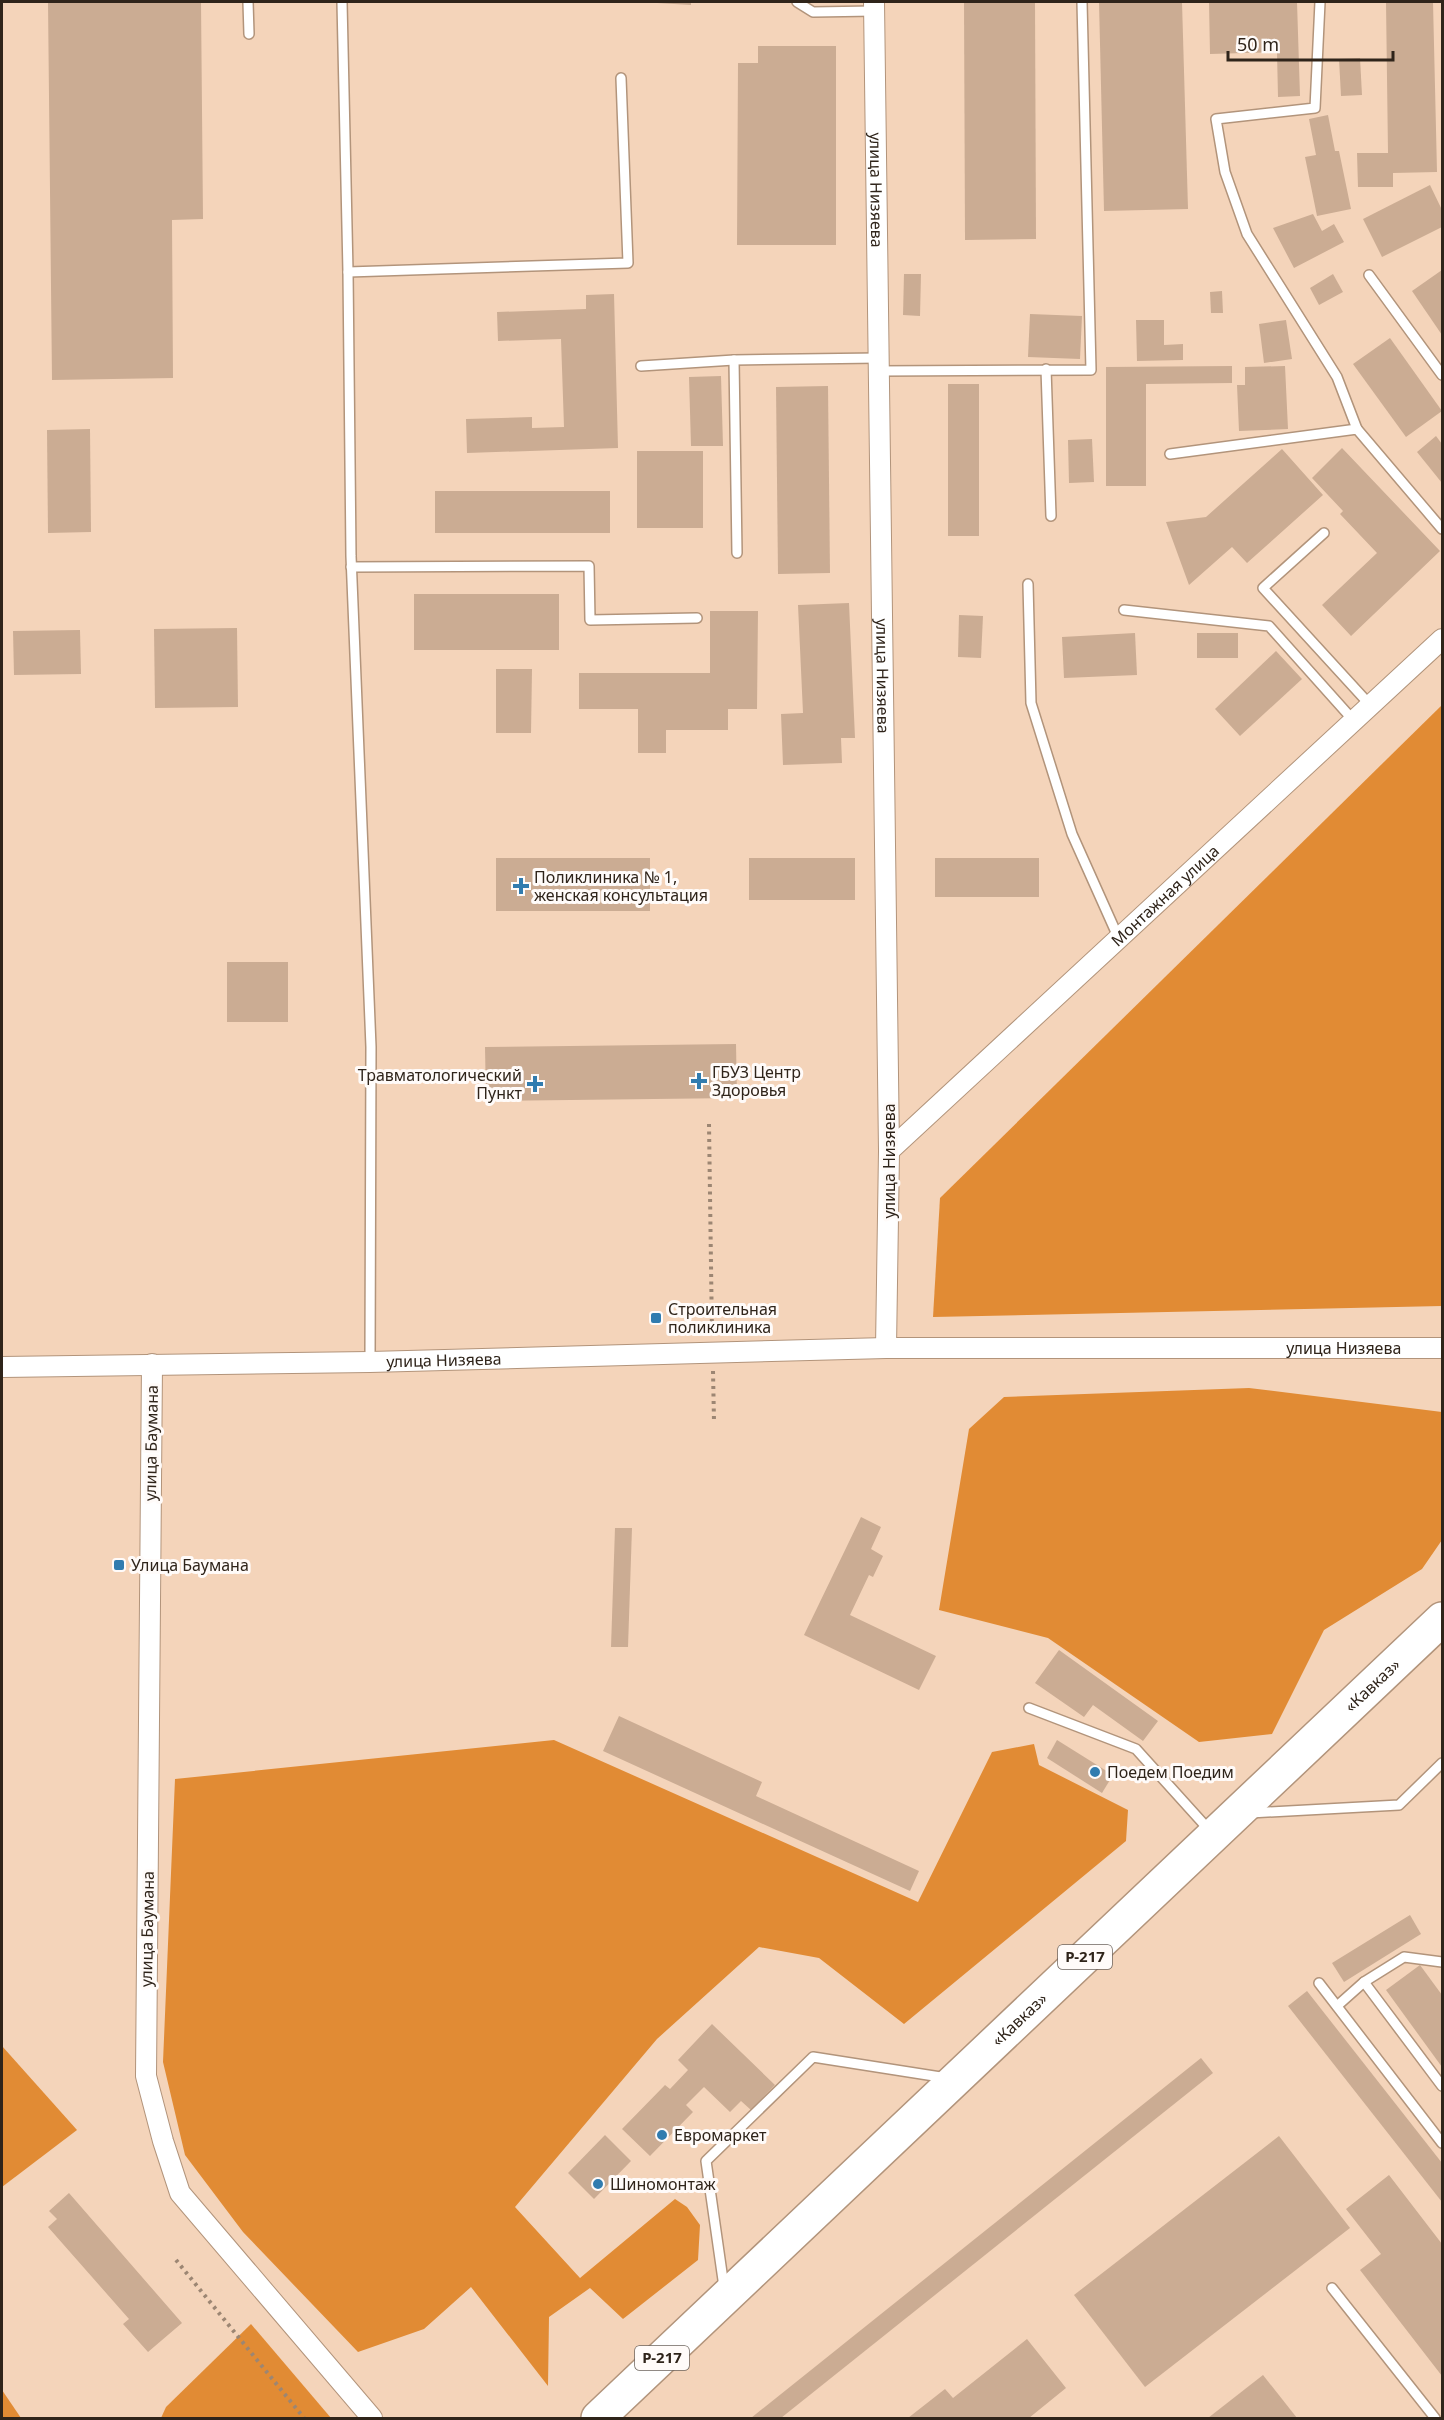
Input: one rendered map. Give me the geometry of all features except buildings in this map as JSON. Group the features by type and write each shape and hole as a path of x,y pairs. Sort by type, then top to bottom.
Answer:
{"highway":[{"name":"«Кавказ»","path":"598,2418 1443,1619"}],"street":[{"name":"улица Низяева","path":"874,6 890,1151 886,1348"},
{"name":"Монтажная улица","path":"890,1151 1443,639"},
{"name":"улица Низяева","path":"2,1367 370,1362 886,1348 1443,1348"},
{"name":"улица Баумана","path":"152,1364 146,2076 163,2142 180,2193 372,2418"}],"lane":[{"path":"248,2 249,34"},
{"path":"342,2 351,567 371,1047 370,1362"},
{"path":"797,2 813,12 874,6"},
{"path":"641,366 734,360 1091,370 1082,2"},
{"path":"1320,2 1315,108 1216,119 1225,172 1247,234 1337,377 1357,429 1443,529"},
{"path":"348,272 628,263 621,78"},
{"path":"1369,275 1443,375"},
{"path":"734,360 737,553"},
{"path":"1046,369 1051,516"},
{"path":"1170,454 1357,429"},
{"path":"1324,533 1263,588 1371,706"},
{"path":"351,567 588,566 590,620 697,618"},
{"path":"1028,584 1031,703 1072,834 1119,939"},
{"path":"1124,609 1269,626 1354,721"},
{"path":"1029,1708 1136,1749 1225,1824 1399,1805 1443,1763"},
{"path":"1337,2006 1364,1982 1404,1957 1443,1962"},
{"path":"1364,1982 1443,2086"},
{"path":"1319,1983 1443,2143"},
{"path":"726,2298 706,2161 813,2057 956,2079"},
{"path":"1332,2288 1435,2418"}],"path":[{"path":"709,1124 714,1422"},
{"path":"176,2260 304,2418"}],"shaded area":[{"path":"1442,705 1442,1306 933,1317 940,1198"},
{"path":"1249,1388 1442,1412 1442,1540 1422,1569 1324,1630 1272,1734 1199,1742 1048,1638 939,1610 969,1429 1004,1397"},
{"path":"554,1740 918,1902 992,1752 1034,1744 1039,1765 1128,1810 1126,1841 904,2024 819,1958 759,1947 657,2039 515,2207 580,2278 675,2199 687,2207 700,2225 698,2260 623,2319 590,2288 549,2317 548,2386 471,2287 424,2329 358,2352 243,2232 185,2155 163,2062 175,1779"},
{"path":"2,2046 77,2130 2,2187"},
{"path":"251,2324 331,2418 161,2418 166,2407"},
{"path":"2,2390 21,2418 2,2418"}],"place":[{"name":"Поликлиника № 1, женская консультация","path":"521,886"},
{"name":"ГБУЗ Центр Здоровья","path":"699,1081"},
{"name":"Травматологический Пункт","path":"535,1084"},
{"name":"Строительная поликлиника","path":"656,1318"},
{"name":"Улица Баумана","path":"119,1565"},
{"name":"Поедем Поедим","path":"1095,1772"},
{"name":"Евромаркет","path":"662,2135"},
{"name":"Шиномонтаж","path":"598,2184"}]}
